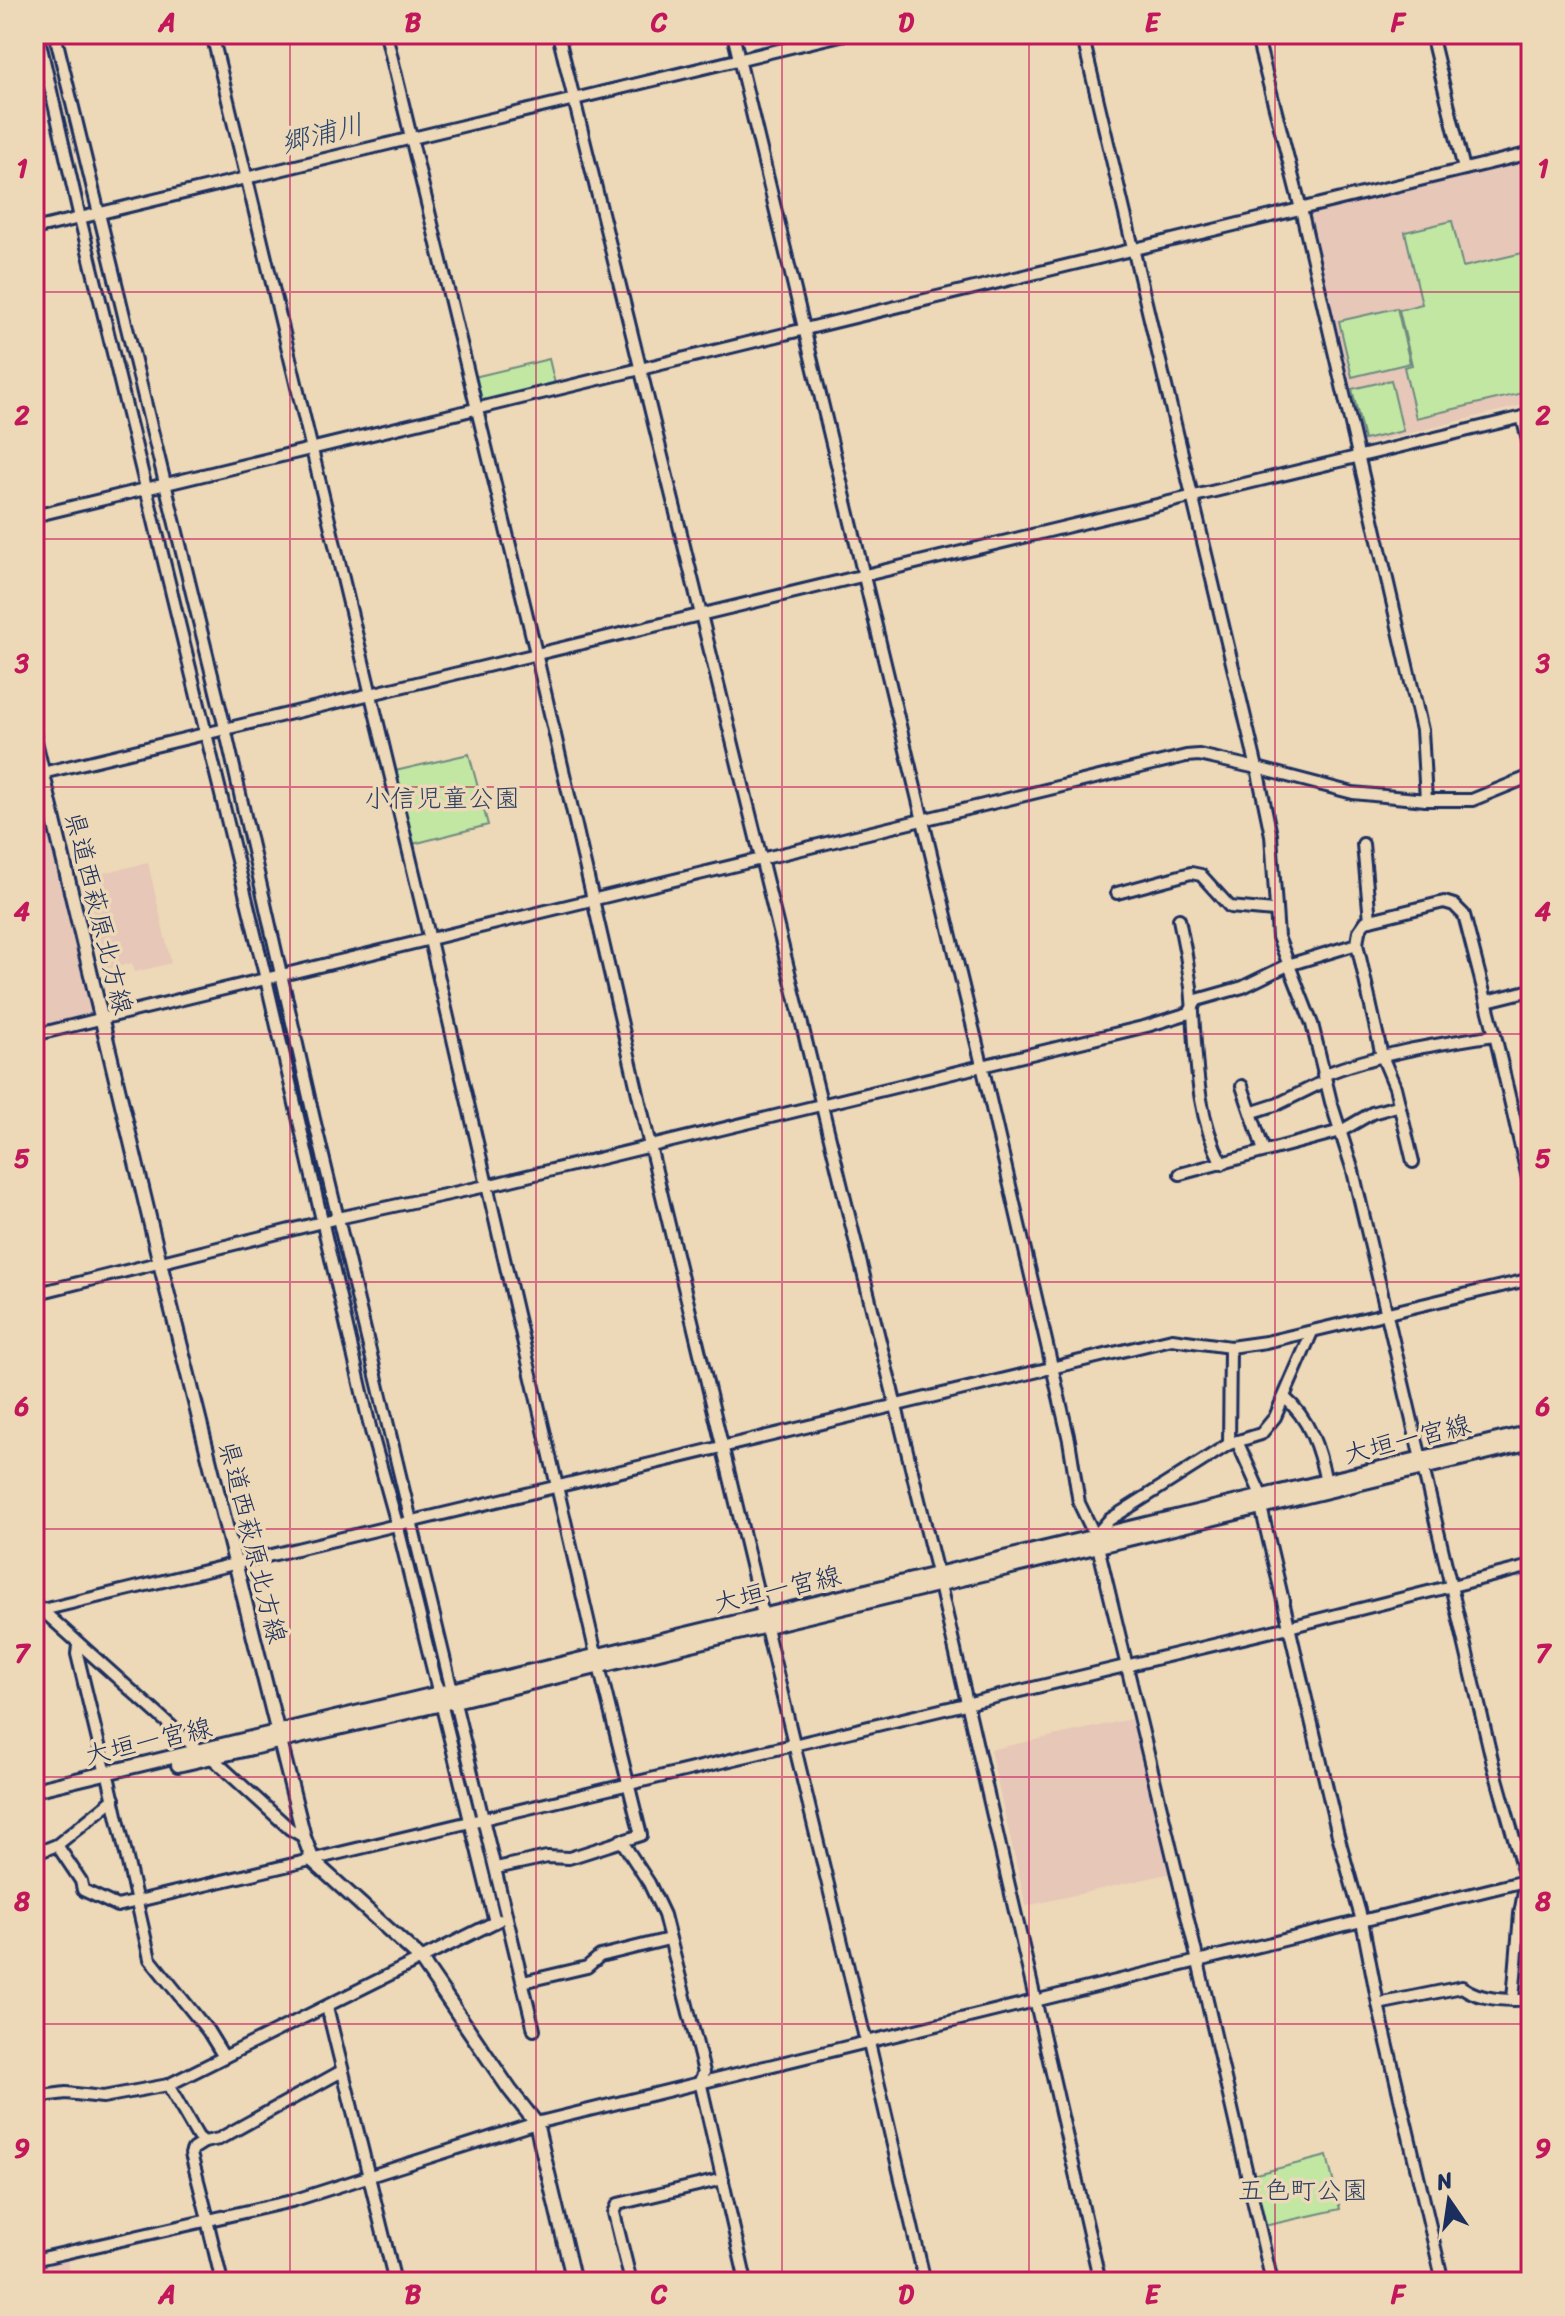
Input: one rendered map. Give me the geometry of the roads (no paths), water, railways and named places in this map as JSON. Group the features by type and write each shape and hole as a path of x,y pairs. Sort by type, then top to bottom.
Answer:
{"main road":[{"name":"県道西萩原北方線","path":"34,737 38,774 102,1019 304,1837 313,1861 421,1960 536,2123 574,2282"},
{"name":"大垣一宮線","path":"34,1790 108,1777 438,1700 1262,1502 1531,1432"},
{"name":"大垣一宮線","path":"1262,1502 1326,1482 1531,1442"},
{"name":"大垣一宮線","path":"34,1798 108,1777"}],"street":[{"path":"38,34 266,979 371,1431 397,1524 495,1922"},
{"path":"55,34 225,728 338,1218 534,2030"},
{"path":"212,34 641,1835 569,1858 547,1857 496,1868"},
{"path":"386,34 536,653 650,1146 925,2282"},
{"path":"558,34 939,1580 1100,2282"},
{"path":"733,34 982,1065 1069,1440 1079,1503 1096,1541 1127,1664 1272,2282"},
{"path":"34,229 845,34"},
{"path":"1082,34 1257,768 1271,835 1278,937 1312,1024 1324,1078 1341,1131 1453,1586 1493,1764 1529,1880 1520,1914 1513,2000"},
{"path":"1256,34 1301,209 1422,730 1426,800"},
{"path":"1431,34 1464,169"},
{"path":"34,516 1531,153"},
{"path":"38,774 1527,416 1531,452"},
{"path":"34,1035 1186,756 1199,755 1353,793 1426,800 1472,800 1531,776"},
{"path":"1363,844 1370,920"},
{"path":"1117,893 1191,873 1201,875 1230,907 1274,911"},
{"path":"1413,1162 1397,1106 1395,1087 1382,1056 1357,944 1359,931 1370,920 1444,902 1454,905 1464,915 1531,1191"},
{"path":"1179,919 1203,1118 1222,1164"},
{"path":"34,1294 338,1218 486,1186 1147,1026 1189,1013 1197,1000 1243,987 1288,965 1357,944"},
{"path":"1487,1001 1531,990"},
{"path":"1253,1112 1278,1104 1324,1078 1382,1056 1495,1035"},
{"path":"1242,1086 1264,1151"},
{"path":"1180,1174 1341,1131 1372,1113 1397,1106"},
{"path":"37,1608 558,1487 1172,1339 1230,1347 1266,1342 1531,1279"},
{"path":"1096,1541 1109,1520 1233,1442 1261,1434 1275,1417 1312,1332"},
{"path":"1230,1347 1233,1442 1262,1502 1338,1835 1362,1921 1378,2004 1443,2282"},
{"path":"1284,1397 1296,1407 1308,1425 1326,1482"},
{"path":"57,1845 81,1881 83,1890 117,1906 1289,1627 1531,1566"},
{"path":"37,1608 290,1829 304,1837"},
{"path":"78,1645 77,1654 150,1959 208,2031 224,2057"},
{"path":"34,1854 57,1845 114,1799"},
{"path":"621,1840 658,1900 704,2072 700,2081 746,2282"},
{"path":"34,2260 292,2201 536,2123 700,2081 1529,1880"},
{"path":"34,2097 66,2093 103,2097 168,2085 507,1915"},
{"path":"523,1982 587,1967 600,1956 669,1939"},
{"path":"1378,2004 1462,1987 1471,1994 1531,2000"},
{"path":"327,2007 395,2282"},
{"path":"222,2282 191,2154 193,2149 204,2142 219,2139 342,2071"},
{"path":"168,2085 198,2137 204,2142"},
{"path":"631,2282 614,2213 618,2204 723,2179"}],"waterway":[{"name":"郷浦川","path":"745,51 817,34"},
{"name":"郷浦川","path":"597,87 730,55"},
{"name":"郷浦川","path":"414,132 549,99"},
{"name":"郷浦川","path":"250,172 404,134"},
{"name":"郷浦川","path":"102,207 236,175"}],"park label":[{"name":"小信児童公園","path":"442,798"},
{"name":"五色町公園","path":"1303,2190"}]}
